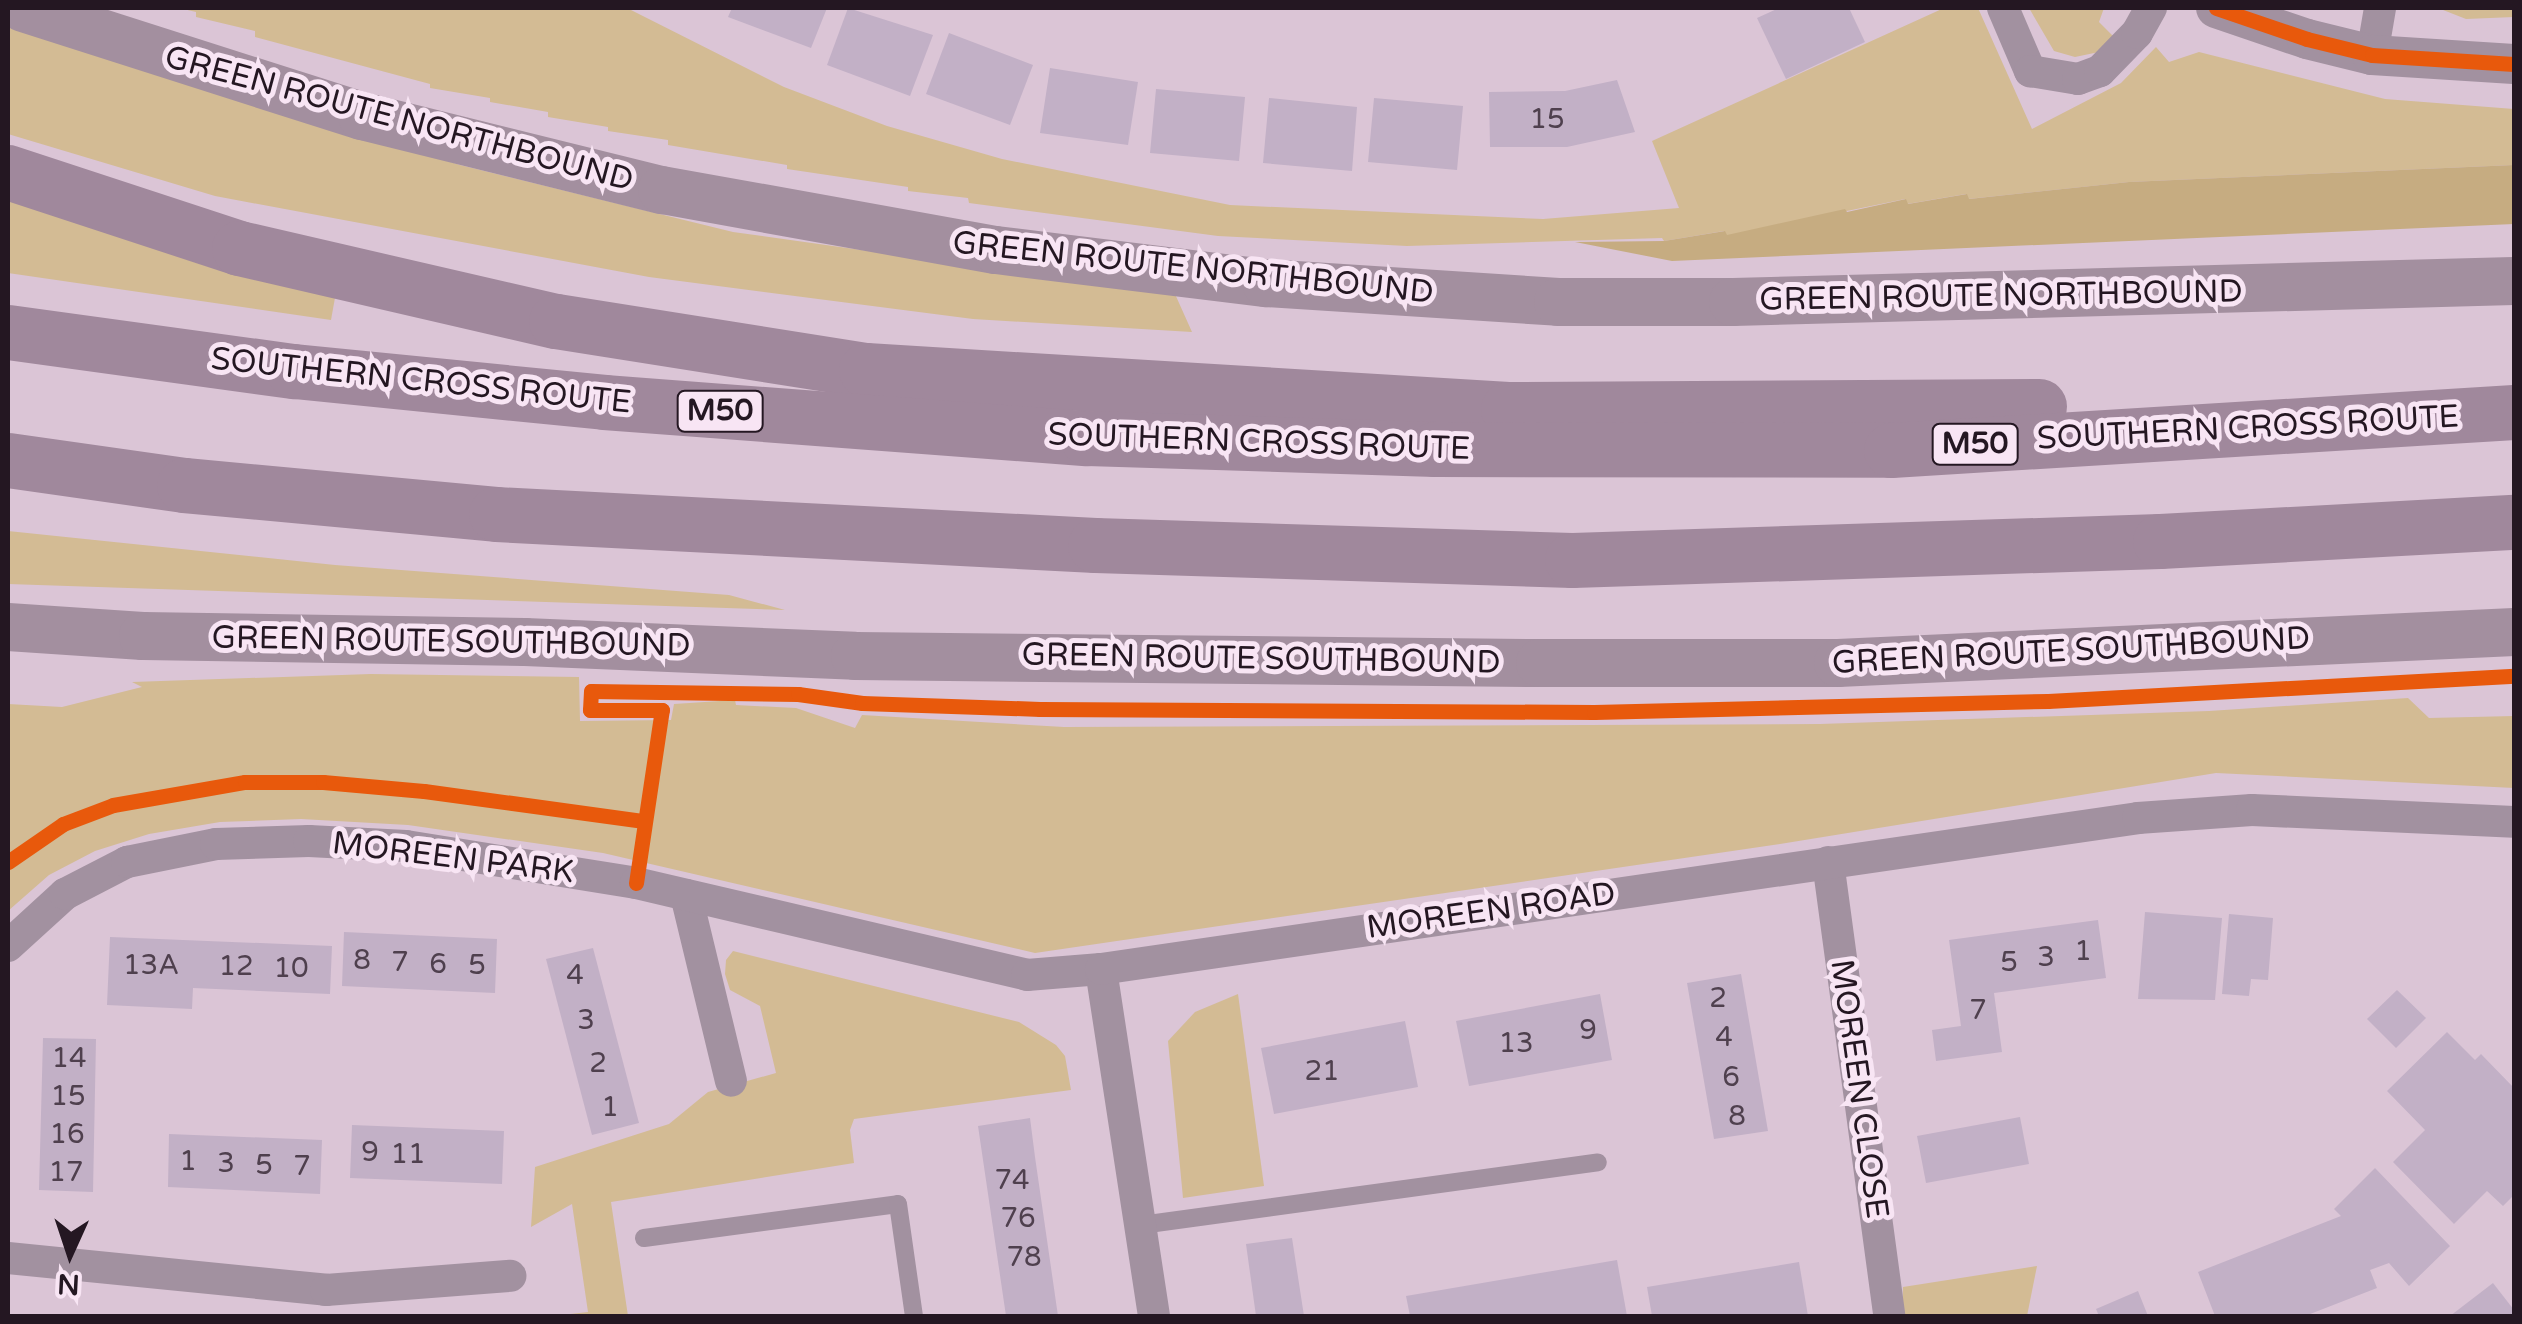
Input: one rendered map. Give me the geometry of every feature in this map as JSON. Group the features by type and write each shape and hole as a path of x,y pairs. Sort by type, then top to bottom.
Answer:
{"highway":[{"path":"8,172 239,248 556,321 866,370 1508,409 2248,404 2391,418"},
{"name":"SOUTHERN CROSS ROUTE","path":"8,332 294,371 565,398 1087,438 1435,449 1891,450 2514,412"},
{"path":"8,460 184,484 496,514 957,539 1572,560"},
{"path":"8,495 587,555 1114,575 2160,542 2514,522"}],"main road":[{"name":"GREEN ROUTE NORTHBOUND","path":"23,8 135,47 362,116 662,190 996,250 1266,283 1558,302 1733,302 2514,281"},
{"name":"GREEN ROUTE NORTHBOUND","path":"59,8 135,47"},
{"name":"GREEN ROUTE SOUTHBOUND","path":"8,627 142,636 524,642 855,656 1838,662 2514,632"},
{"path":"8,643 142,636"}],"street":[{"path":"2003,8 2030,71 2078,79 2100,71 2138,33 2151,8"},
{"path":"2216,8 2307,40 2372,55 2514,64"},
{"path":"2372,55 2380,8"},
{"name":"MOREEN ROAD","path":"1100,969 2138,818 2252,810 2514,822"},
{"name":"MOREEN PARK","path":"8,946 66,894 127,862 216,844 309,841 406,846 686,894 1027,976 1100,969"},
{"name":"MOREEN CLOSE","path":"1828,862 1889,1316"},
{"path":"686,894 731,1081"},
{"path":"1100,969 1154,1316"},
{"path":"8,1258 325,1304 510,1276"}],"lane":[{"path":"1141,1225 1598,1162"},
{"path":"644,1238 898,1204 914,1316"}],"shaded area":[{"path":"179,8 627,8 784,87 887,126 1002,159 1230,205 1543,219 1679,208 1652,141 1944,8 1978,8 2032,129 2121,83 2156,47 2169,62 2199,52 2385,99 2514,109 2514,165 2129,182 1968,199 1966,194 1907,204 1905,199 1726,236 1724,231 1664,241 1662,238 1407,246 1218,236 969,203 968,198 908,191 908,187 787,169 787,165 668,145 668,140 608,131 608,127 548,117 548,112 430,88 430,84 255,37 255,31 196,17 196,12"},
{"path":"2029,8 2104,8 2099,22 2113,36 2099,52 2075,57 2054,51"},
{"path":"2438,8 2514,8 2514,17 2466,19"},
{"path":"8,22 460,165 733,232 1175,294 1192,332 973,319 649,277 215,196 8,134"},
{"path":"2514,165 2514,224 1672,261 1575,242 1664,241 1725,231 1727,235 1906,199 1908,204 1967,194 1969,199 2129,182"},
{"path":"8,193 338,281 331,320 8,273"},
{"path":"8,531 335,565 729,595 785,610 8,584"},
{"path":"371,674 579,677 580,721 671,720 674,704 735,700 736,705 796,708 855,728 862,715 1064,727 1820,724 2209,711 2408,698 2429,718 2514,716 2514,788 2216,773 1780,844 1035,953 603,853 408,825 301,819 220,822 149,834 95,851 49,875 8,911 8,704 62,707 142,687 132,682"},
{"path":"733,951 1019,1022 1056,1045 1065,1056 1071,1090 854,1119 850,1130 854,1163 611,1202 628,1316 553,1316 588,1312 572,1204 531,1227 535,1167 669,1124 708,1092 776,1073 760,1006 730,990 726,960"},
{"path":"1238,994 1264,1186 1183,1198 1168,1041 1195,1012"},
{"path":"2037,1266 2027,1316 1902,1316 1903,1287"}],"building":[{"path":"732,8 827,8 811,48 728,17"},
{"path":"848,8 933,35 910,96 827,65"},
{"path":"1779,8 1849,8 1865,42 1786,79 1757,18"},
{"path":"949,33 1033,65 1010,125 926,94"},
{"path":"1050,68 1138,82 1128,145 1040,133"},
{"path":"1617,80 1635,132 1567,147 1490,147 1489,92 1565,91"},
{"path":"1156,89 1245,97 1239,161 1150,153"},
{"path":"1269,98 1357,107 1352,171 1263,163"},
{"path":"1374,98 1463,106 1457,170 1368,162"},
{"path":"2145,912 2222,918 2215,1000 2138,999"},
{"path":"2229,914 2273,918 2268,980 2251,979 2249,996 2222,994"},
{"path":"2098,920 2106,978 1994,993 2002,1052 1936,1061 1932,1030 1961,1026 1949,940"},
{"path":"344,932 497,939 495,993 342,986"},
{"path":"110,937 332,946 330,994 193,988 192,1009 107,1005"},
{"path":"593,948 639,1123 592,1135 546,959"},
{"path":"1741,974 1768,1131 1714,1139 1687,983"},
{"path":"2397,990 2426,1018 2396,1048 2367,1019"},
{"path":"1600,994 1612,1060 1469,1086 1456,1021"},
{"path":"1405,1021 1418,1087 1274,1114 1261,1048"},
{"path":"2447,1032 2475,1060 2481,1054 2514,1088 2514,1195 2503,1206 2487,1191 2454,1224 2393,1162 2425,1130 2387,1091"},
{"path":"43,1038 96,1039 93,1192 39,1190"},
{"path":"2020,1117 2029,1164 1926,1183 1917,1136"},
{"path":"1030,1118 1058,1316 1006,1316 978,1126"},
{"path":"352,1125 504,1131 502,1184 350,1178"},
{"path":"169,1134 322,1140 320,1194 168,1187"},
{"path":"2375,1168 2450,1246 2409,1286 2389,1263 2370,1270 2377,1288 2305,1316 2215,1316 2198,1272 2341,1216 2334,1209"},
{"path":"1292,1238 1304,1316 1256,1316 1246,1244"},
{"path":"1617,1260 1627,1316 1410,1316 1406,1296"},
{"path":"1799,1262 1808,1316 1652,1316 1647,1287"},
{"path":"2493,1283 2514,1310 2514,1316 2450,1316"},
{"path":"2138,1291 2148,1316 2099,1316 2096,1309"}],"cycle path":[{"path":"2216,8 2307,39 2372,55 2514,64"},
{"path":"636,883 662,710 590,710 591,691 798,694 862,703 1040,709 1594,712 2048,701 2514,676"},
{"path":"8,862 63,824 113,805 245,782 323,782 424,791 644,821"}]}
